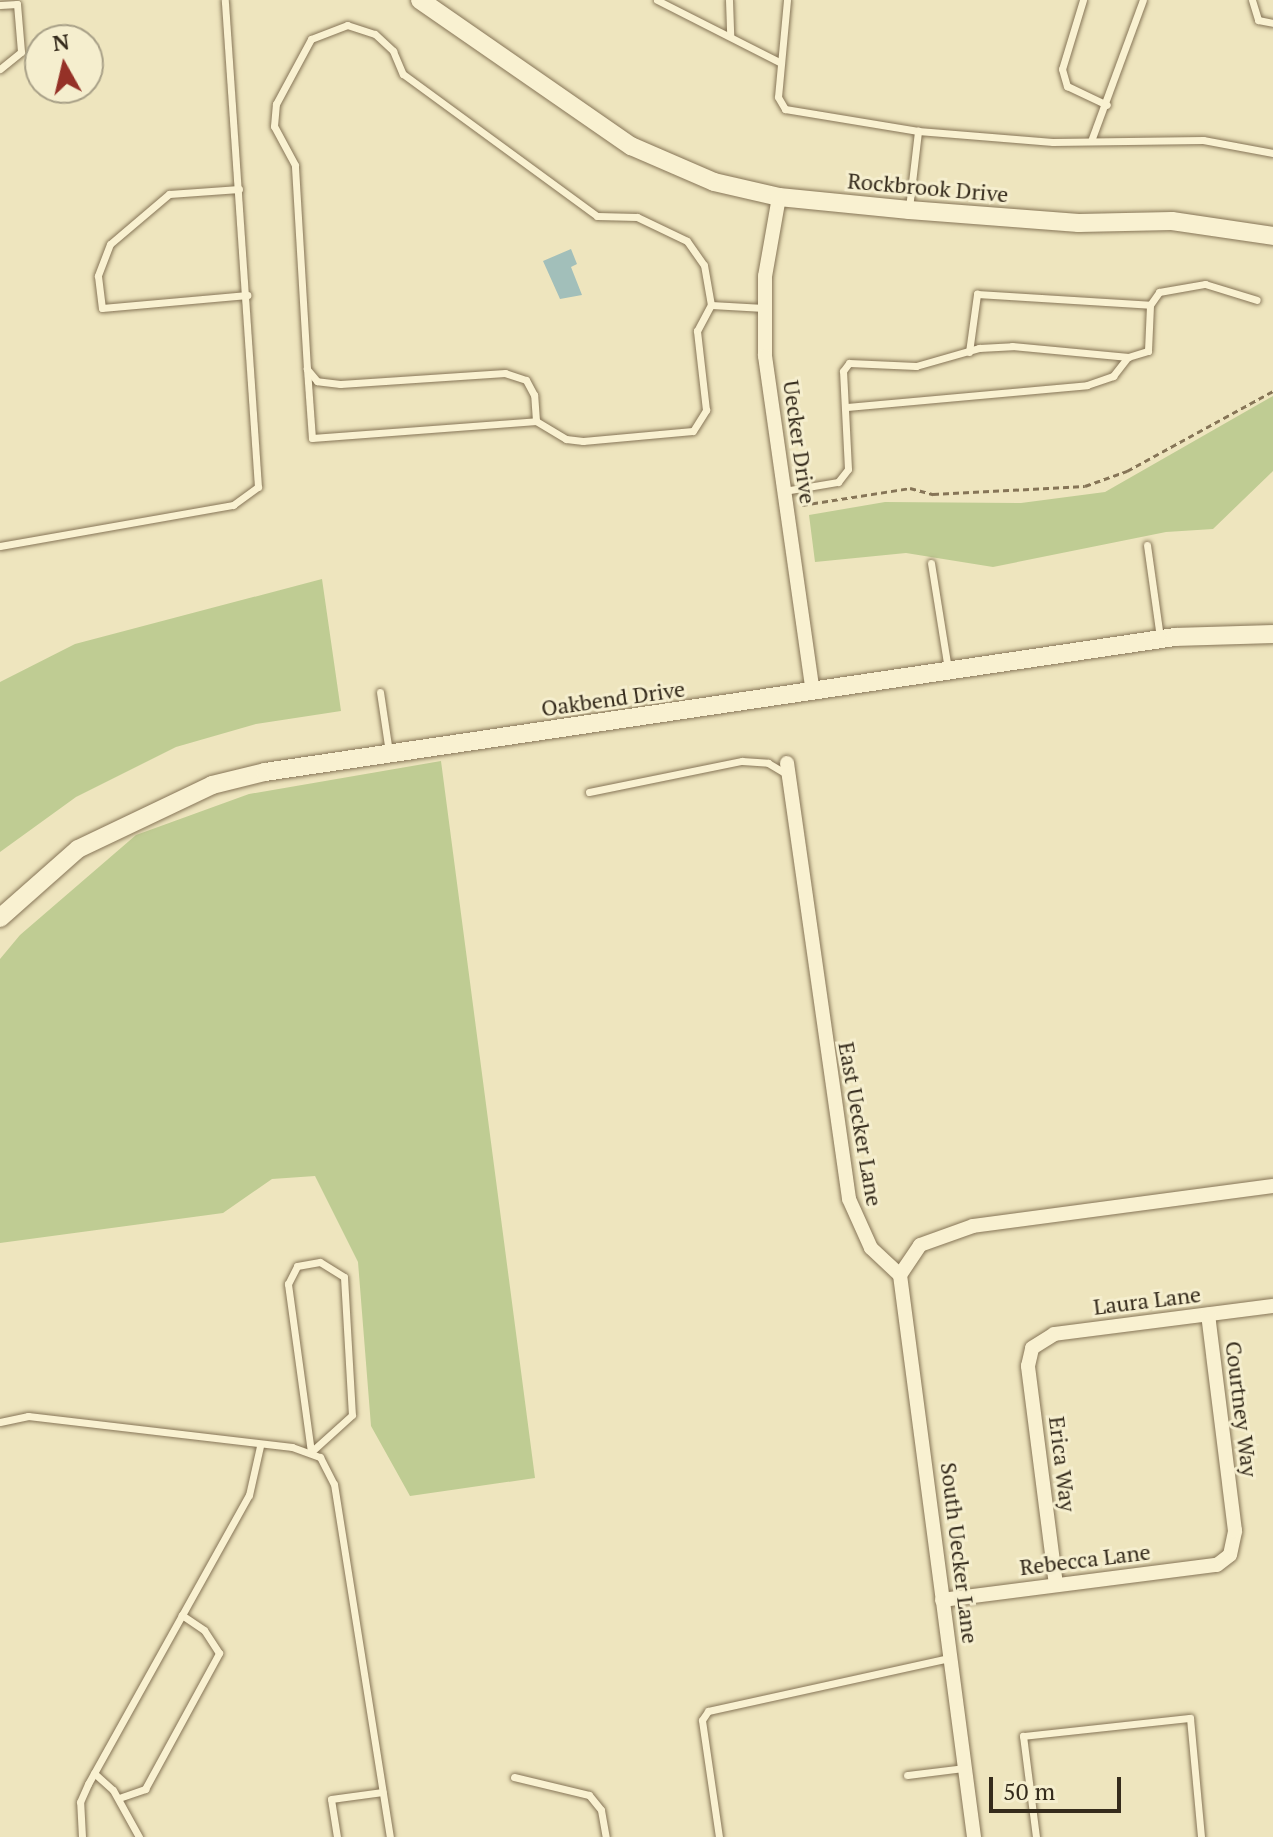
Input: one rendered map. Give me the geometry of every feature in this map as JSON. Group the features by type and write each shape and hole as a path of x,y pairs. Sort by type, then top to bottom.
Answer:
{"street":[{"name":"Rockbrook Drive","path":"420,0 593,122 658,161 714,182 779,197 909,210 1079,223 1172,221 1273,236"},
{"name":"Uecker Drive","path":"779,197 765,276 765,356 813,692"},
{"name":"Oakbend Drive","path":"0,918 78,849 212,785 265,772 1160,639 1273,634"},
{"name":"East Uecker Lane","path":"787,769 849,1199 871,1248 900,1275"},
{"path":"900,1275 920,1245 973,1226 1273,1186"},
{"name":"South Uecker Lane","path":"900,1275 974,1837"},
{"name":"Laura Lane","path":"1032,1348 1054,1334 1273,1306"},
{"name":"Courtney Way","path":"1208,1315 1236,1539 1230,1555"},
{"name":"Erica Way","path":"1032,1348 1028,1366 1056,1585"},
{"name":"Rebecca Lane","path":"942,1600 1217,1565 1230,1555"}],"lane":[{"path":"0,546 246,500 258,487 259,463 225,0"},
{"path":"657,0 781,63"},
{"path":"729,0 730,36"},
{"path":"787,0 778,97 785,109 918,131 1091,141 1203,140 1273,153"},
{"path":"1083,0 1062,69 1067,86 1107,105"},
{"path":"1091,141 1107,105 1143,0"},
{"path":"1252,0 1258,20 1273,23"},
{"path":"0,5 17,4 21,52 0,69"},
{"path":"347,25 375,34 393,51 403,74 597,216 637,217 687,241 704,265 711,305 697,331 706,410 693,431 583,441 566,439 536,421 312,438 295,165 274,126 276,104 311,39 347,25"},
{"path":"909,210 918,131"},
{"path":"239,189 169,194 110,244 98,276 102,308 247,295"},
{"path":"784,491 838,482 848,469 843,371 849,363 916,366 969,352 1012,346 1128,357 1148,351 1150,305 1159,292 1195,285 1257,300"},
{"path":"969,352 977,294 1150,305"},
{"path":"711,305 765,308"},
{"path":"847,407 1087,385 1113,376 1128,357"},
{"path":"307,369 317,381 340,384 505,373 526,380 536,421"},
{"path":"1147,545 1160,639"},
{"path":"931,563 948,669"},
{"path":"380,692 389,755"},
{"path":"589,792 742,761 768,763 787,769"},
{"path":"320,1262 344,1277 352,1415 311,1452 288,1284 297,1266 320,1262"},
{"path":"0,1422 28,1416 311,1452 320,1457 334,1484 390,1837"},
{"path":"82,1837 80,1802 249,1495 260,1446"},
{"path":"119,1798 145,1789 219,1653 204,1630 182,1615"},
{"path":"719,1837 702,1720 708,1711 950,1658"},
{"path":"1036,1837 1023,1736 1190,1718 1201,1837"},
{"path":"907,1775 964,1768"},
{"path":"94,1773 119,1798 139,1837"},
{"path":"514,1777 589,1795 601,1810 606,1837"},
{"path":"337,1837 331,1799 383,1792"}],"path":[{"path":"787,508 910,488 933,494 1085,486 1127,471 1273,391"}],"green space":[{"path":"1273,396 1273,471 1213,529 1166,532 993,567 906,553 815,562 809,515 885,502 1021,503 1105,492"},
{"path":"322,579 341,711 256,724 176,747 76,797 0,852 0,682 75,644"},
{"path":"441,761 535,1478 410,1496 371,1426 358,1262 315,1176 272,1179 223,1213 0,1243 0,959 20,935 136,835 249,794"}],"water":[{"path":"571,249 577,264 571,267 582,295 560,299 543,261"}]}
